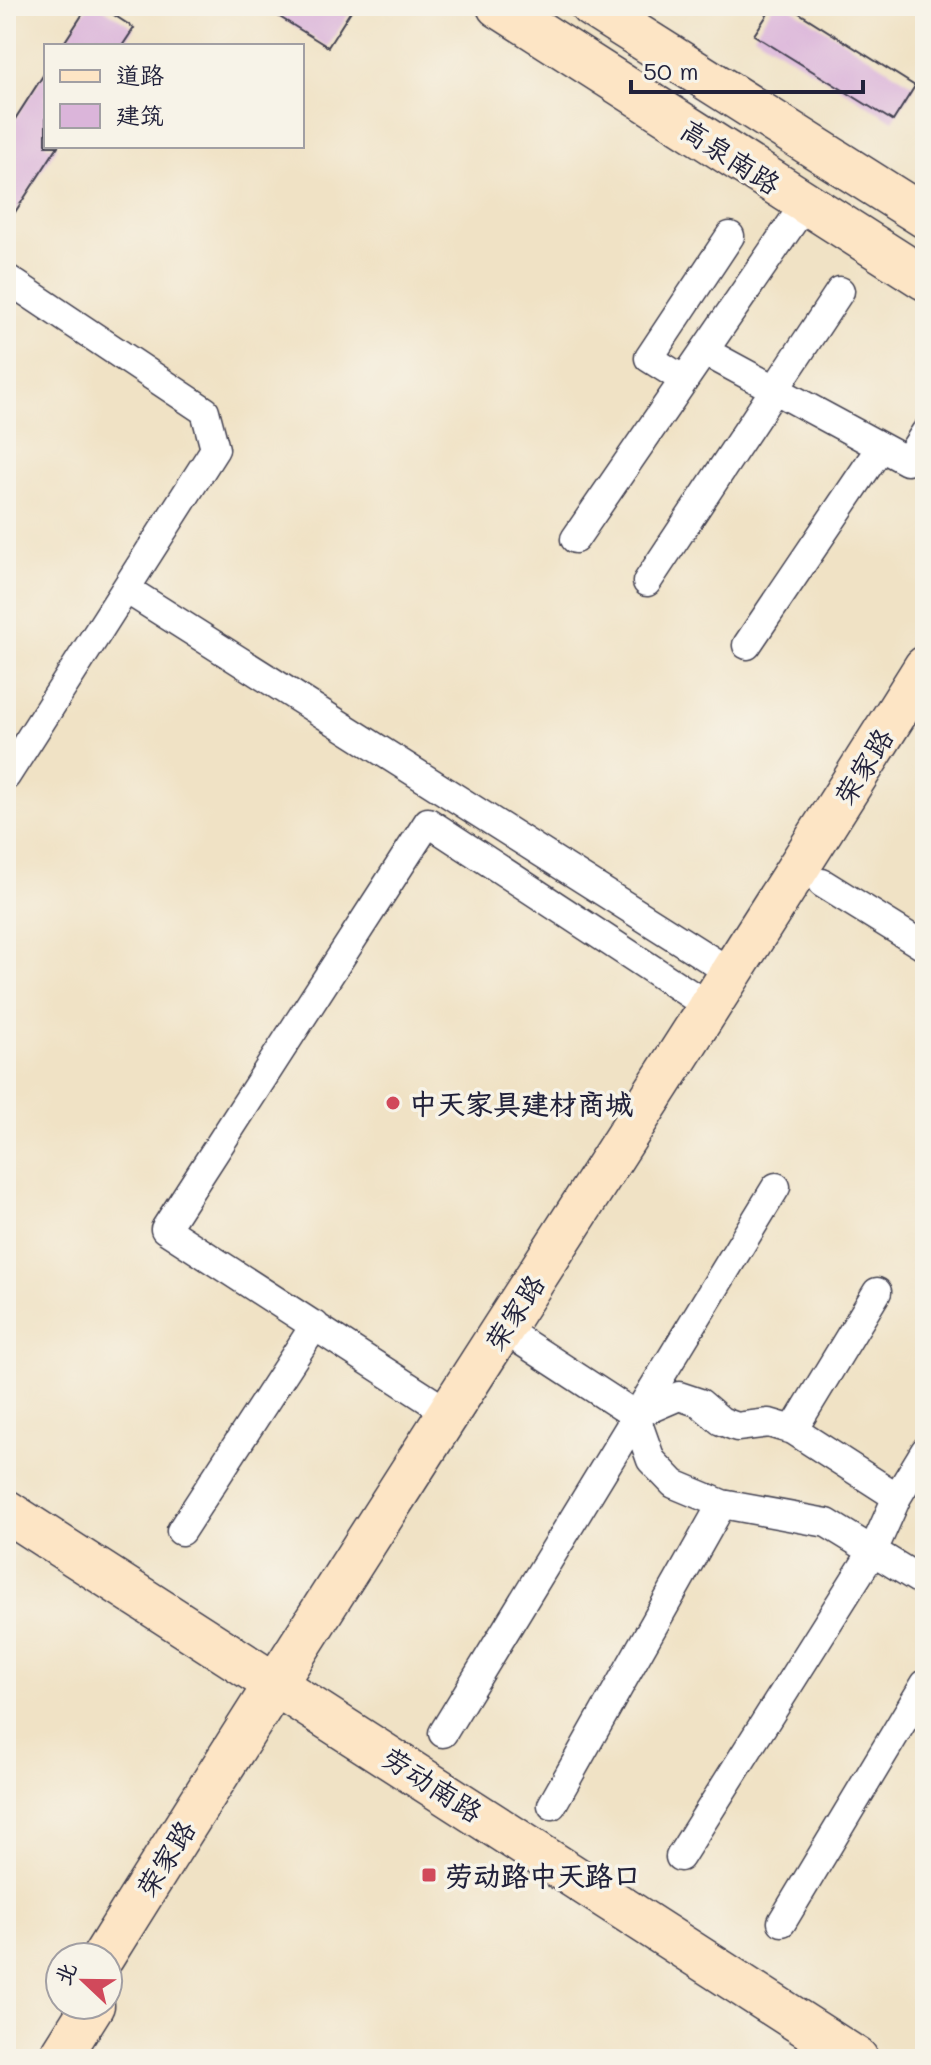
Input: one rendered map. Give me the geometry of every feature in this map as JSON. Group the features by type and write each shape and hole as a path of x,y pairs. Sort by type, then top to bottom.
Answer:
{"street":[{"name":"高泉南路","path":"498,6 925,279"},
{"name":"高泉南路","path":"591,6 925,217"},
{"path":"575,539 805,204"},
{"path":"684,380 649,358 730,236"},
{"path":"6,278 205,411 215,449 6,776"},
{"path":"647,582 840,291"},
{"path":"704,351 907,461 925,433"},
{"path":"747,645 880,448"},
{"path":"126,589 722,991"},
{"name":"荣家路","path":"124,1955 449,1413 516,1336 722,991 925,667"},
{"name":"荣家路","path":"114,1941 822,883 925,722"},
{"path":"449,1413 165,1229 428,822 722,991"},
{"path":"822,883 925,947"},
{"path":"443,1733 776,1187"},
{"path":"793,1430 877,1292"},
{"path":"181,1531 315,1325"},
{"path":"516,1336 635,1415 651,1460 674,1484 722,1504 827,1523 925,1583"},
{"path":"635,1415 679,1396 700,1403 721,1421 737,1427 769,1423 793,1430 897,1497"},
{"path":"680,1857 873,1551 897,1497 925,1451"},
{"path":"552,1805 722,1504"},
{"name":"劳动南路","path":"6,1511 276,1700 817,2059"},
{"name":"劳动南路","path":"6,1543 276,1700 857,2059"},
{"path":"782,1922 925,1684"},
{"path":"39,2059 63,2021"},
{"path":"59,2059 83,2021"}],"building":[{"path":"88,6 100,6 134,28 123,44 63,44"},
{"path":"262,6 354,6 328,47"},
{"path":"773,6 788,6 915,86 893,121 754,35"},
{"path":"44,74 44,148 57,148 6,226 6,133"}],"place":[{"name":"中天家具建材商城","path":"393,1103"},
{"name":"劳动路中天路口","path":"429,1875"}]}
